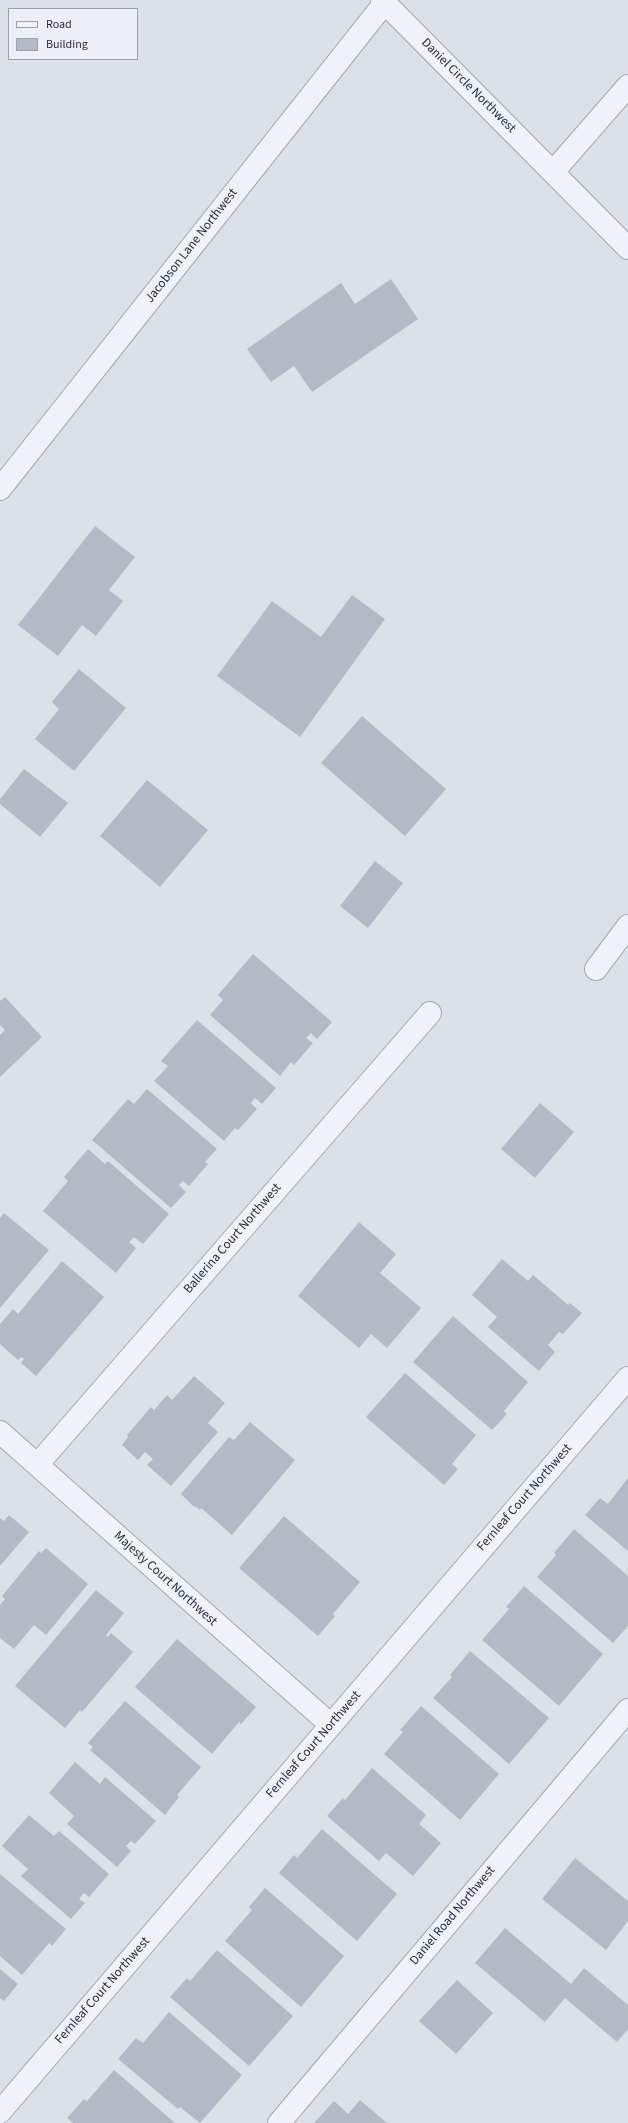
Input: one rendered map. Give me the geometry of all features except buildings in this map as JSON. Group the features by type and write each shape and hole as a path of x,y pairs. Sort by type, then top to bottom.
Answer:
{"street":[{"name":"Daniel Circle Northwest","path":"384,1 628,248"},
{"name":"Jacobson Lane Northwest","path":"0,489 384,1"},
{"path":"553,172 628,86"},
{"path":"596,969 628,926"},
{"name":"Ballerina Court Northwest","path":"37,1466 430,1013"},
{"name":"Fernleaf Court Northwest","path":"0,2112 628,1378"},
{"name":"Majesty Court Northwest","path":"0,1432 331,1725"},
{"name":"Daniel Road Northwest","path":"279,2123 628,1710"}]}
